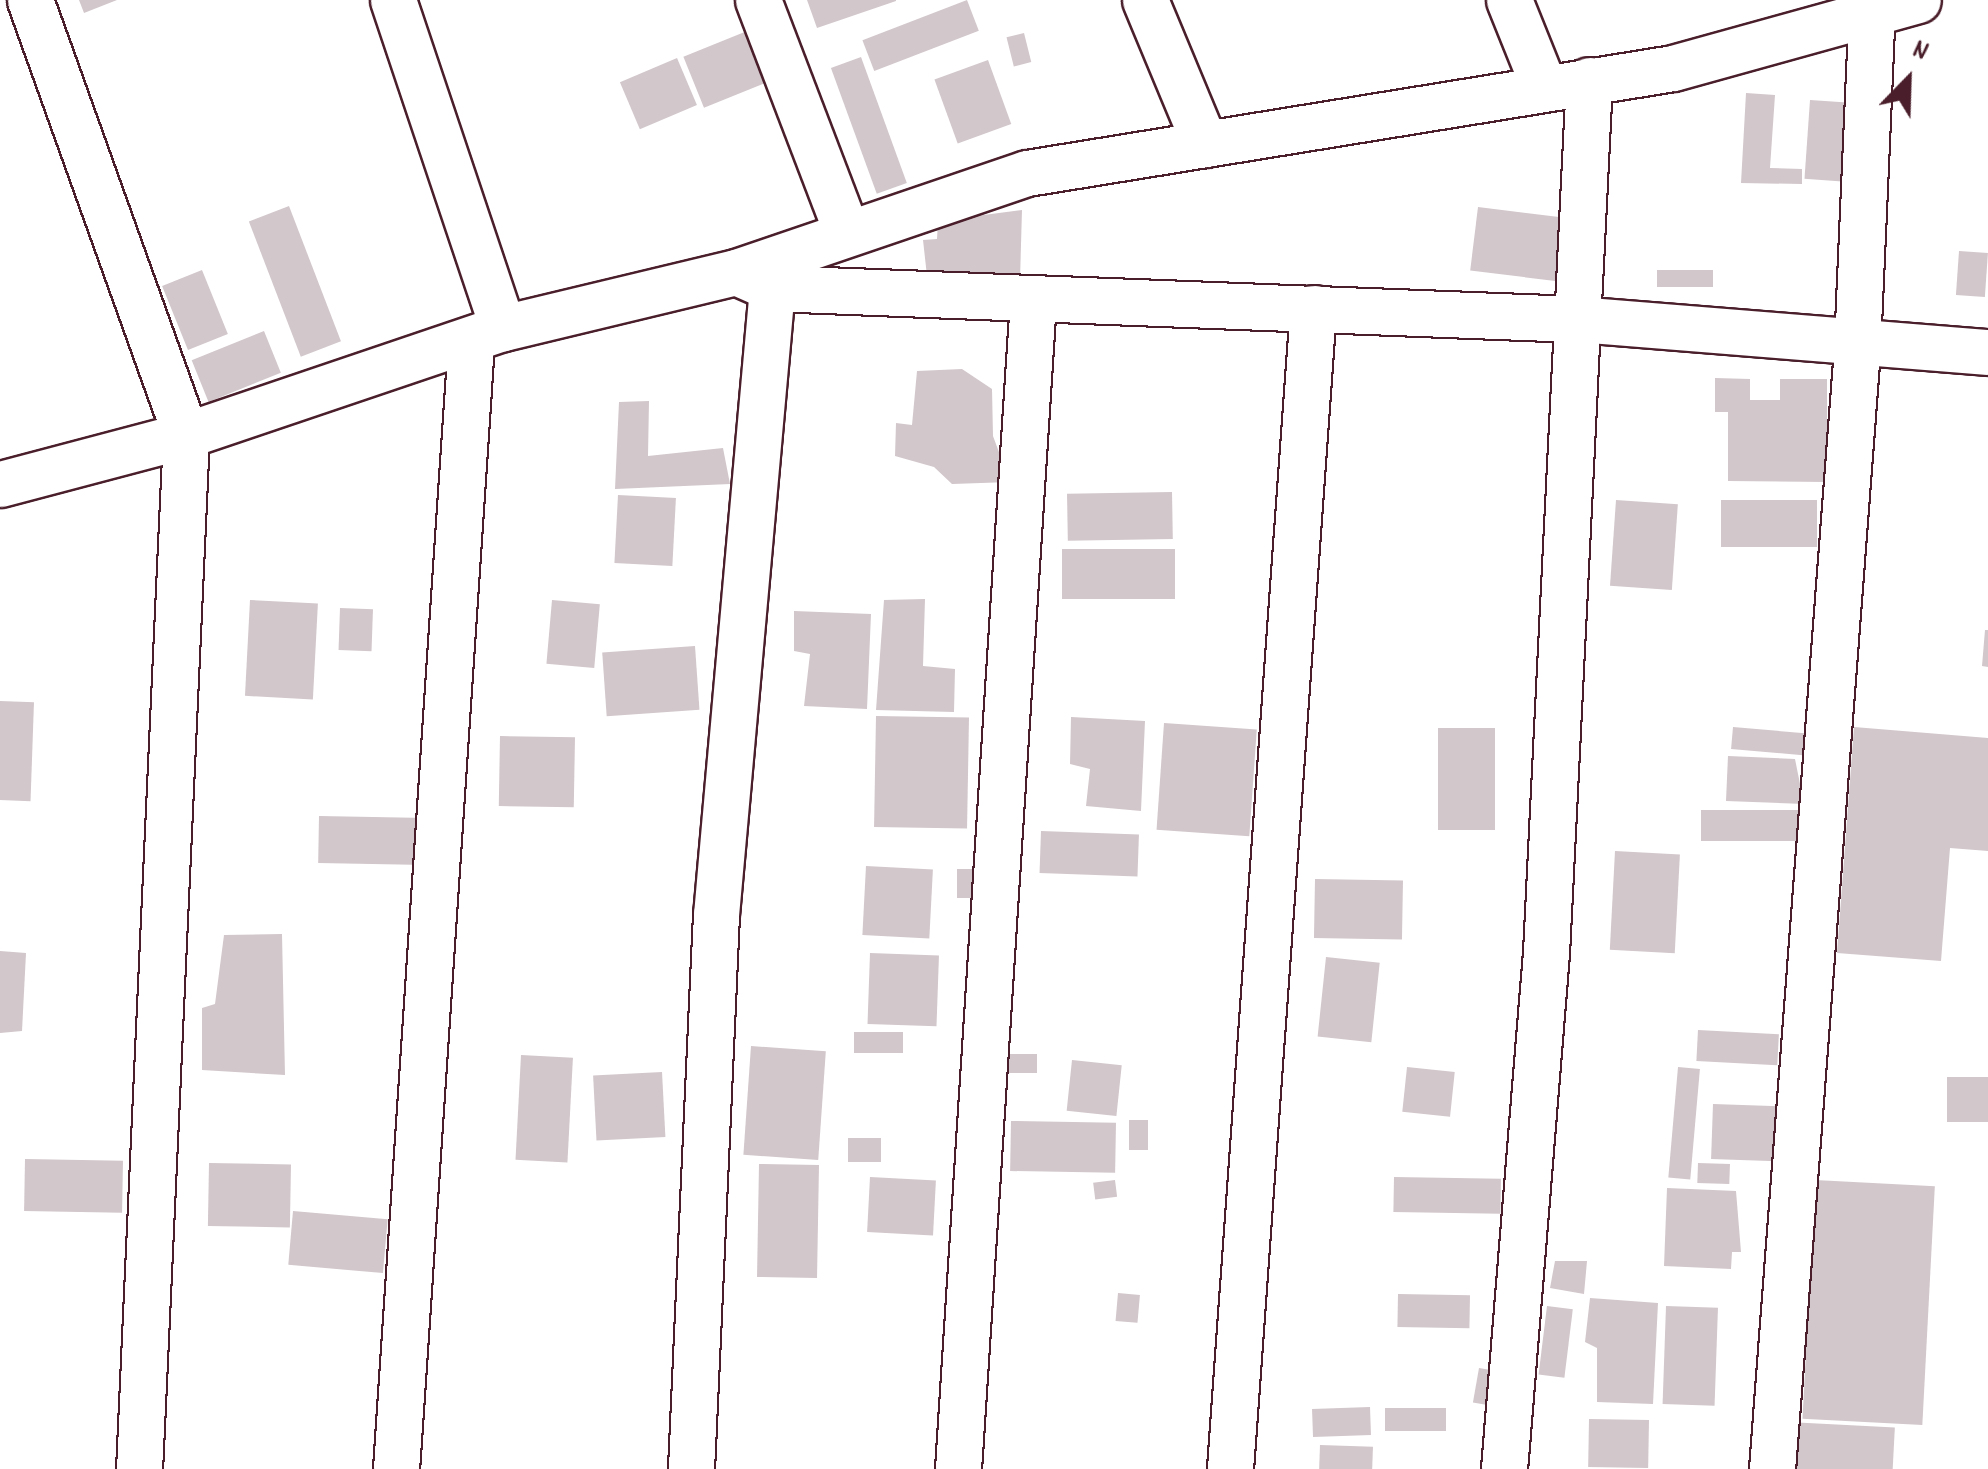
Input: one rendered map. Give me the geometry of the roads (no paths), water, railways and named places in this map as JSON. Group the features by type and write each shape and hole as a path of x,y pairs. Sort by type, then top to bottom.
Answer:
{"street":[{"path":"30,0 186,435 139,1469"},
{"path":"393,0 487,336 396,1469"},
{"path":"758,0 846,231"},
{"path":"1146,0 1204,144"},
{"path":"1509,0 1544,87"},
{"path":"754,280 846,231 1027,172 1673,68 1889,3 1857,348 1772,1469"},
{"path":"1504,1469 1546,953 1589,80"},
{"path":"0,484 186,435 487,336 754,280 1034,301 1576,319 1857,348 1988,352"},
{"path":"691,1469 716,915 754,280"},
{"path":"958,1469 1034,301"},
{"path":"1230,1469 1313,308"}]}
